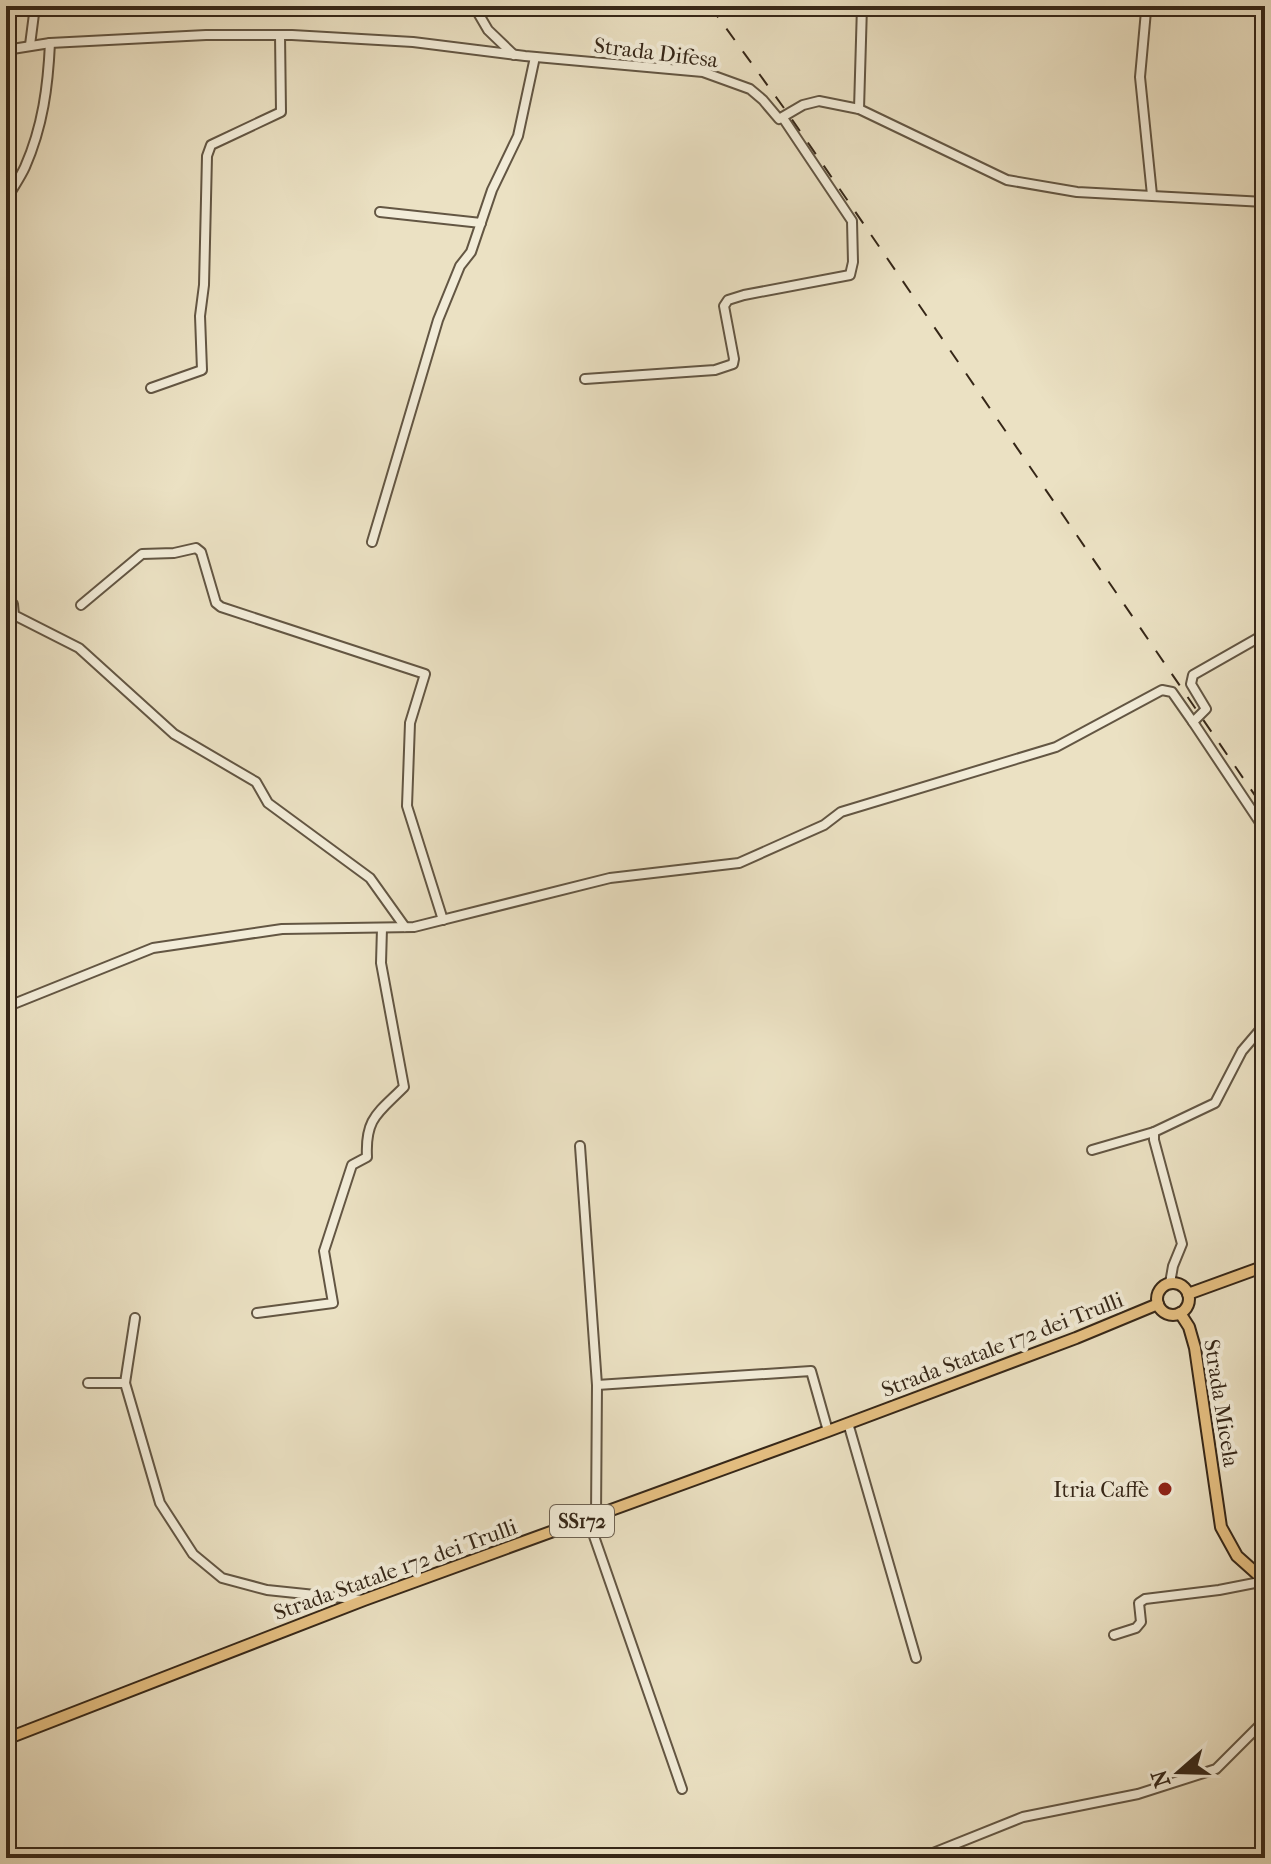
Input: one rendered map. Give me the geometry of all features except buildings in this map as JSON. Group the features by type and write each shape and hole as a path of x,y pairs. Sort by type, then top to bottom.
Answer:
{"main road":[{"path":"1188,1294 1265,1266"},
{"path":"1170,1283 1183,1287 1188,1294 1187,1305 1180,1313"},
{"name":"Strada Statale 172 dei Trulli","path":"1170,1283 1158,1293 1158,1304 1167,1313 1180,1313"},
{"name":"Strada Statale 172 dei Trulli","path":"6,1739 364,1600 828,1431 1158,1304"},
{"name":"Strada Micela","path":"1180,1313 1189,1327 1195,1348 1221,1527 1237,1556 1265,1581"}],"street":[{"path":"30,45 35,6"},
{"path":"474,6 488,30 514,55"},
{"path":"859,109 862,6"},
{"path":"1144,6 1140,77 1152,195"},
{"path":"485,52 489,41 488,30"},
{"name":"Strada Difesa","path":"6,50 50,43 206,35 280,35 413,42 485,52 703,72 750,89 777,118 783,118 849,215 854,232 850,275 728,300 724,306 734,359 730,366 715,370 585,379"},
{"path":"151,388 202,370 200,316 204,285 207,156 211,145 281,112 280,35"},
{"path":"6,200 24,170 39,132 48,89 50,43"},
{"path":"372,542 438,320 460,266 471,252 504,162 518,136 535,57"},
{"path":"783,118 815,101 859,109 1007,180 1077,192 1265,202"},
{"path":"380,212 481,223"},
{"path":"81,605 142,554 174,553 196,548 201,552 216,603 221,607 425,674 410,723 407,806 443,920"},
{"path":"6,600 13,604 14,615 79,648 174,734 256,782 268,803 370,878 405,927"},
{"path":"1193,722 1206,709 1191,684 1193,675 1265,634"},
{"path":"6,1007 153,948 282,929 405,927 610,878 739,863 824,825 841,812 1056,747 1167,689 1193,722 1265,830"},
{"path":"257,1313 333,1303 324,1251 352,1165 367,1157 366,1134 377,1114 404,1087 381,963 382,928"},
{"path":"1092,1150 1154,1132 1215,1103 1242,1051 1265,1024"},
{"path":"1154,1132 1182,1244 1170,1283"},
{"path":"580,1146 597,1385 592,1518 682,1789"},
{"path":"135,1318 125,1383 160,1503 193,1554 222,1578 267,1590 364,1600"},
{"path":"597,1385 811,1371 828,1431"},
{"path":"88,1383 125,1383"},
{"path":"848,1423 916,1658"},
{"path":"1114,1635 1136,1628 1141,1622 1139,1603 1145,1599 1265,1581"},
{"path":"913,1858 928,1855 1023,1817 1138,1794 1216,1769 1265,1720"}],"railway":[{"path":"710,6 789,115 1265,810"}],"place":[{"name":"Itria Caffè","path":"1165,1489"}]}
